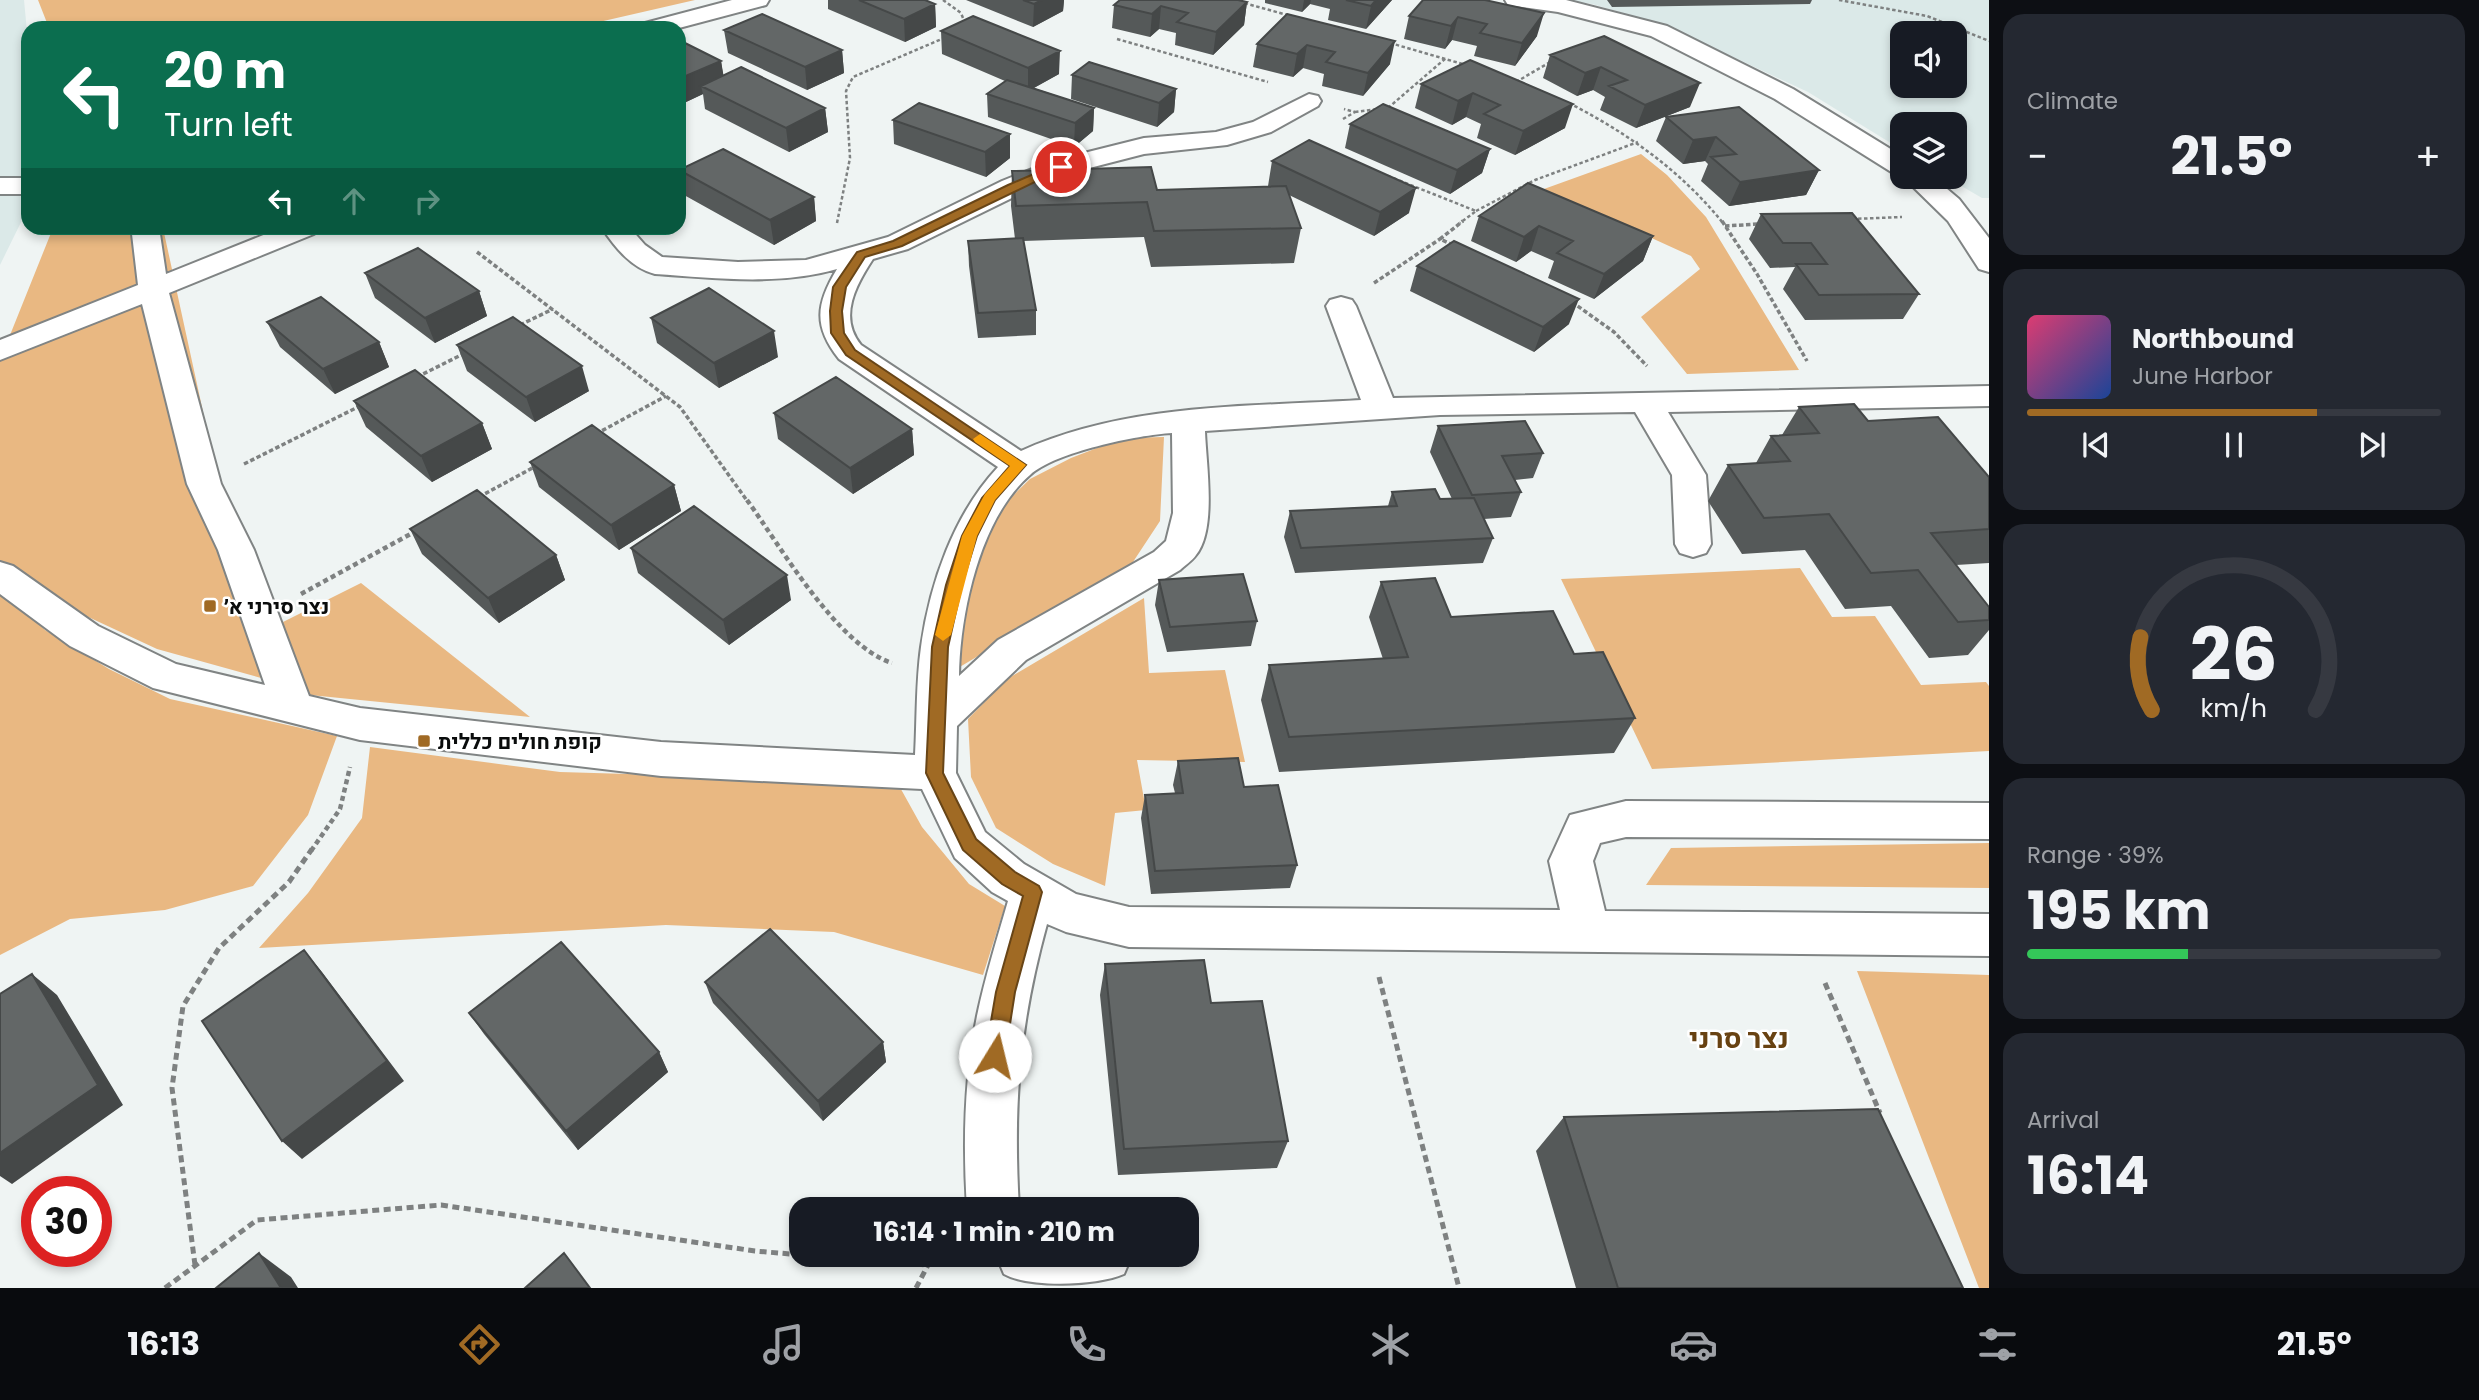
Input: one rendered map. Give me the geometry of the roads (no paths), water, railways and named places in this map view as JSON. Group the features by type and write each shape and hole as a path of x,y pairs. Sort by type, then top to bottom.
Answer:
{"street":[{"path":"679,21 758,0"},
{"path":"1516,0 1556,3 1625,20 1693,46 1784,94 1890,160"},
{"path":"621,235 635,251 655,265 738,271 807,269 898,243 1012,187 1061,167 1144,146 1218,140 1262,127 1309,101"},
{"path":"0,186 21,186"},
{"path":"1934,189 1960,214 1989,263"},
{"path":"146,235 153,289 204,484 236,550 293,708"},
{"path":"0,351 286,235"},
{"path":"848,259 839,287 836,311 838,333 850,352 1019,465"},
{"path":"1341,306 1381,409"},
{"path":"1989,396 1440,405 1161,424 1098,435 1052,450 1019,465 990,498 970,536 954,585 940,647 935,773 970,845 1009,878 1066,912 1129,927 1989,934"},
{"path":"1656,401 1689,475 1693,544"},
{"path":"937,720 1012,650 1167,561 1183,547 1191,513 1188,422"},
{"path":"0,575 84,636 167,677 360,724 661,759 935,773"},
{"path":"1587,930 1571,861 1585,828 1626,819 1989,821"},
{"path":"992,1197 990,1148 995,1056 1006,992 1033,892"}],"place":[{"name":"נצר סירני א׳","path":"210,606"},
{"name":"קופת חולים כללית","path":"424,741"}],"district":[{"name":"נצר סרני","path":"1739,1038"}]}
